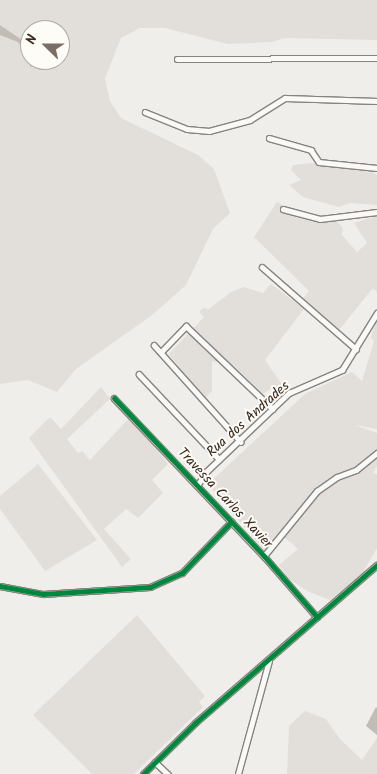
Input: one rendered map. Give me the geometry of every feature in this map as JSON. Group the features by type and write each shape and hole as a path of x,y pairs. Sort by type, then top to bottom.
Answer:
{"street":[{"path":"177,60 377,58"},
{"path":"145,112 187,129 209,131 250,120 286,98 377,101"},
{"path":"268,138 311,150 319,162 377,168"},
{"path":"284,209 320,219 377,212"},
{"path":"262,267 356,349"},
{"name":"Rua dos Andrades","path":"197,486 219,459 241,442 289,394 342,370 377,313"},
{"path":"161,352 186,326 273,408"},
{"path":"154,345 241,442"},
{"path":"139,374 219,459"},
{"name":"Travessa Carlos Xavier","path":"114,398 264,556 317,617"},
{"path":"264,556 317,491 336,477 356,470 377,453"},
{"path":"0,586 43,594 150,587 182,573 231,522"},
{"path":"143,774 195,723 377,565"},
{"path":"238,774 269,660"},
{"path":"155,762 168,774"}],"shaded area":[{"path":"0,0 377,0 377,40 285,38 272,42 228,44 165,28 140,28 121,38 105,78 110,101 121,118 198,155 214,169 230,213 213,229 186,285 151,316 76,369 57,392 28,380 0,384"},
{"path":"0,25 20,39 20,44 18,42 0,35"},
{"path":"313,163 369,171 377,175 377,205 350,203 339,207 303,197 289,185 301,180 291,170 293,165"},
{"path":"277,202 319,223 335,219 343,228 342,235 357,252 367,243 354,223 377,216 377,292 373,288 339,330 303,299 309,291 254,237"},
{"path":"271,284 304,309 265,360 286,390 271,388 263,394 233,365 212,361 212,391 204,399 169,354 204,317 199,312 203,308 209,309 231,292 244,287 263,293"},
{"path":"377,317 377,429 355,425 377,433 377,466 373,473 377,474 377,548 361,576 330,600 307,591 288,578 279,565 298,549 284,537 269,556 208,484 305,394 352,372 362,381 374,341 371,338"},
{"path":"101,387 110,399 67,439 78,453 82,451 90,460 131,416 168,464 152,480 163,493 138,518 126,509 104,529 131,559 122,567 29,438 50,417 61,429"},
{"path":"38,464 97,540 45,571 0,509 0,496"},
{"path":"137,615 205,696 199,702 203,707 134,774 92,774 33,715"},
{"path":"377,708 377,735 366,726"},
{"path":"305,711 326,719 339,738 362,760 377,738 377,774 287,774 289,726"}],"cycle path":[{"path":"114,398 264,556 317,617"},
{"path":"0,586 43,594 150,587 182,573 231,522"},
{"path":"143,774 195,723 377,565"}]}
